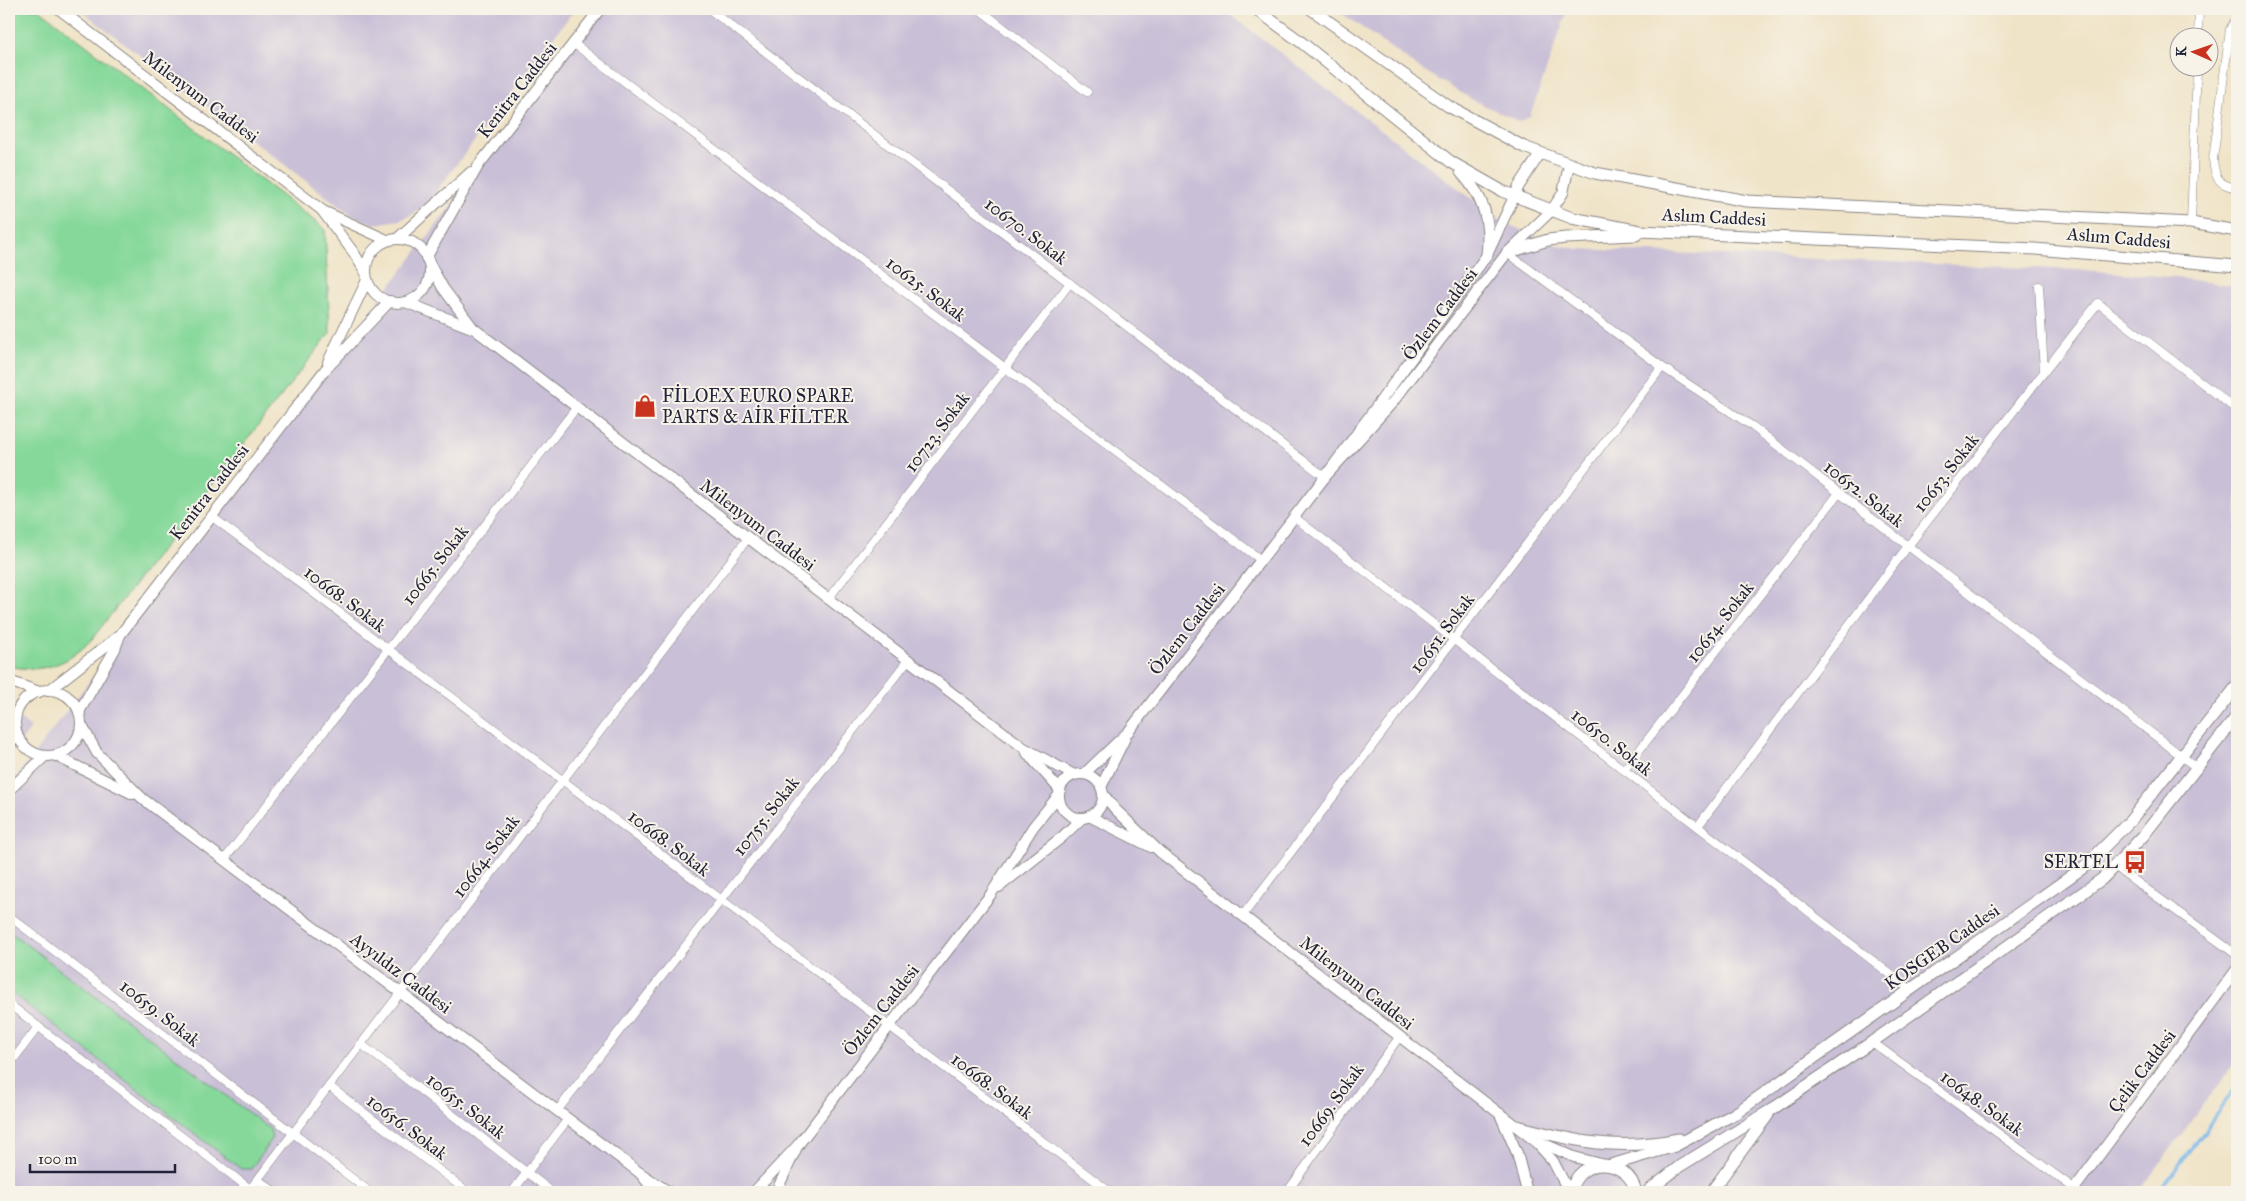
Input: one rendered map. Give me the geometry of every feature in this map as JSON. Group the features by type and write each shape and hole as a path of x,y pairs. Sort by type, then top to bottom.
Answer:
{"main road":[{"name":"Aslım Caddesi","path":"1256,9 1301,42 1451,162 1514,196 1552,211 1606,226 1662,233 2035,249 2237,266"},
{"name":"Aslım Caddesi","path":"1311,9 1448,106 1540,154 1595,172 1747,201 2191,223 2237,231"},
{"path":"1451,162 1469,182 1485,209 1489,231 1487,255"},
{"path":"1507,253 1548,240 1662,233"},
{"name":"KOSGEB Caddesi","path":"1570,1192 1580,1174 1591,1167 1655,1153 1698,1135 1758,1098 2067,880 2100,853 2130,821 2237,686"},
{"name":"KOSGEB Caddesi","path":"1647,1192 1680,1166 1772,1110 1872,1042 2088,889 2116,867 2237,716"},
{"name":"KOSGEB Caddesi","path":"1711,1192 1772,1110"},
{"path":"1517,1126 1602,1145 1645,1144 1698,1135"},
{"path":"1607,1164 1627,1174 1636,1192"}],"street":[{"name":"Milenyum Caddesi","path":"59,9 323,211"},
{"name":"Kenitra Caddesi","path":"478,166 600,9"},
{"name":"10670. Sokak","path":"710,9 1325,477"},
{"path":"979,9 1088,92"},
{"path":"2198,28 2199,9"},
{"path":"2237,17 2230,28 2213,160 2214,176 2223,186 2237,188"},
{"name":"10625. Sokak","path":"574,43 1261,560"},
{"path":"2191,223 2197,78"},
{"name":"Özlem Caddesi","path":"1079,775 1129,731 1325,477 1487,255 1524,174 1540,154"},
{"name":"Özlem Caddesi","path":"1325,477 1392,403 1507,253 1552,211 1563,193 1569,165"},
{"path":"325,370 367,277 367,262 371,252 392,240 478,166"},
{"path":"405,302 415,298 423,290 430,271 427,259 478,166"},
{"path":"323,211 392,240 416,245 427,259 443,288 473,328"},
{"path":"323,211 354,253 374,293 390,301 405,302 473,328"},
{"name":"10652. Sokak","path":"1507,253 1662,367 1752,426 2197,768"},
{"name":"10723. Sokak","path":"828,599 1070,283"},
{"path":"2039,286 2044,372"},
{"path":"325,370 390,301"},
{"name":"10653. Sokak","path":"1698,826 1908,546 2098,303 2237,410"},
{"name":"Milenyum Caddesi","path":"473,328 1024,748"},
{"name":"10651. Sokak","path":"1243,915 1662,367"},
{"name":"Kenitra Caddesi","path":"120,635 325,370"},
{"name":"10665. Sokak","path":"224,860 577,407"},
{"name":"10654. Sokak","path":"1624,770 1839,493"},
{"name":"10668. Sokak","path":"211,516 719,900 1110,1192"},
{"name":"10650. Sokak","path":"1294,517 1911,990"},
{"name":"10664. Sokak","path":"249,1190 748,538"},
{"path":"9,745 13,722 23,702 44,691 120,635"},
{"path":"79,712 115,648 120,635"},
{"name":"10755. Sokak","path":"558,1112 719,900 908,660"},
{"path":"9,681 65,695 74,702 79,712 81,724 79,735 73,745 51,756 9,790"},
{"path":"13,722 26,748 51,756"},
{"name":"Ayyıldız Caddesi","path":"81,724 97,753 143,799 640,1174 669,1192"},
{"name":"Özlem Caddesi","path":"1102,790 1129,731"},
{"path":"1024,748 1079,775 1097,781 1115,809 1160,852"},
{"path":"1024,748 1060,793"},
{"name":"Ayyıldız Caddesi","path":"51,756 143,799"},
{"path":"1079,775 1064,781 1060,793 1060,802 1068,814 1086,817 1160,852"},
{"path":"1086,817 1100,807 1102,790"},
{"name":"Özlem Caddesi","path":"754,1192 798,1145 991,894 1034,827 1060,793"},
{"name":"Özlem Caddesi","path":"991,894 1086,817"},
{"name":"Milenyum Caddesi","path":"1160,852 1534,1140 1553,1161 1570,1192"},
{"path":"2116,867 2237,955"},
{"name":"10659. Sokak","path":"9,916 370,1192"},
{"name":"Çelik Caddesi","path":"2074,1191 2237,969"},
{"path":"9,1004 249,1190"},
{"path":"9,1065 38,1027"},
{"name":"10669. Sokak","path":"1287,1192 1400,1036"},
{"name":"10648. Sokak","path":"1872,1042 2074,1191"},
{"name":"10655. Sokak","path":"361,1044 552,1192"},
{"name":"10656. Sokak","path":"328,1086 468,1192"},
{"path":"1499,1113 1517,1153 1527,1192"},
{"path":"512,1192 568,1119"},
{"name":"Milenyum Caddesi","path":"1534,1140 1574,1157 1607,1164"},
{"name":"Özlem Caddesi","path":"776,1192 798,1145"},
{"name":"Ayyıldız Caddesi","path":"640,1174 655,1192"},
{"path":"257,1179 275,1192"}],"shaded area":[{"path":"79,9 575,9 428,202 415,213 400,220 374,224 352,216"},
{"path":"601,9 1223,9 1501,221 1550,243 1577,249 2081,270 2161,276 2237,286 2237,1059 2139,1192 9,1192 9,787"},
{"path":"1336,9 1568,9 1530,116 1520,122 1473,100 1416,66"},
{"path":"9,711 31,728 9,757"}],"green space":[{"path":"9,9 39,9 325,229 330,333 92,639 65,661 44,668 33,669 9,666"},
{"path":"9,931 270,1129 272,1139 251,1169 241,1169 9,991"}],"waterway":[{"path":"2159,1192 2237,1086"}],"place":[{"name":"FİLOEX EURO SPARE PARTS & AİR FİLTER","path":"645,406"},
{"name":"SERTEL","path":"2135,862"}]}
